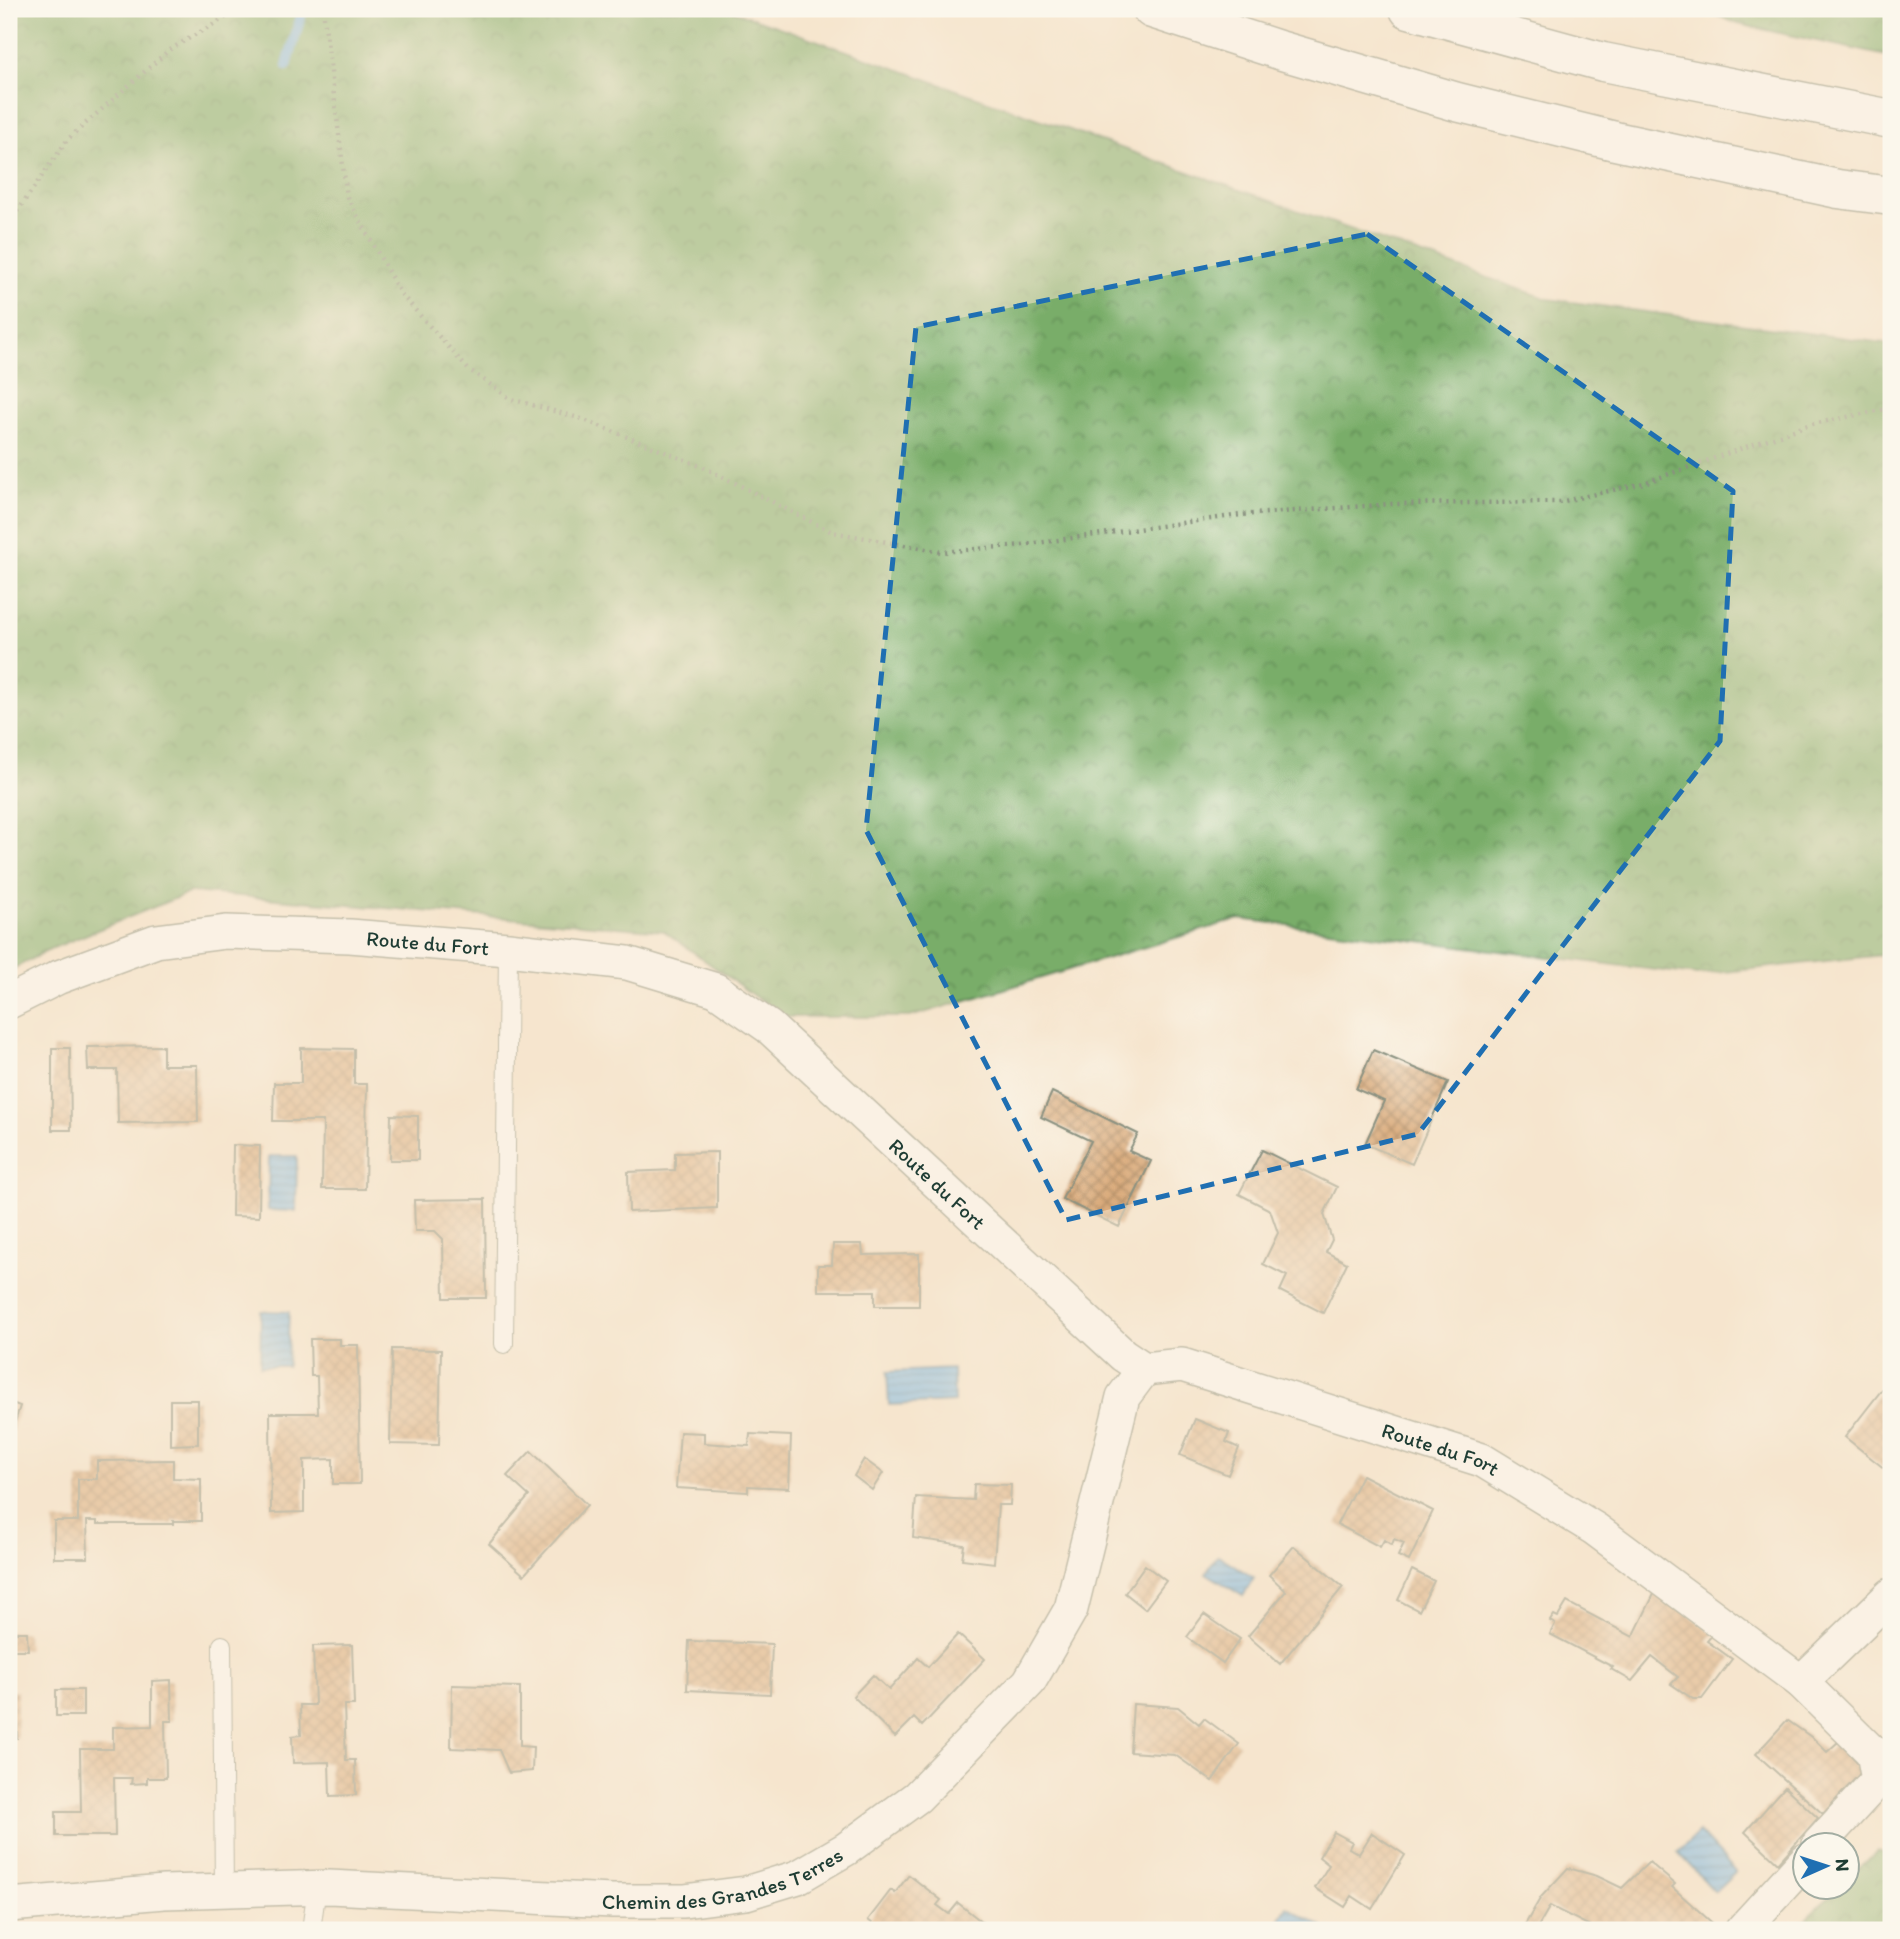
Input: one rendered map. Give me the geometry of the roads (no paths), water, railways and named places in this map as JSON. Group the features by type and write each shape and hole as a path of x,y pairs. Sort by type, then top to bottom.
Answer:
{"highway":[{"path":"1152,9 1279,50 1457,102 1615,141 1838,189 1891,196"},
{"path":"1409,9 1603,62 1891,119"}],"street":[{"name":"Route du Fort","path":"9,1002 59,977 156,941 226,932 350,936 508,949 627,963 716,990 769,1027 1123,1355 1144,1369 1182,1365 1482,1460 1595,1528 1801,1682 1873,1753 1878,1780 1832,1830"},
{"name":"Chemin des Grandes Terres","path":"9,1905 164,1892 317,1887 612,1901 684,1900 746,1893 798,1877 846,1849 917,1797 1029,1682 1071,1609 1123,1397 1144,1369"},
{"path":"1801,1682 1891,1595"},
{"path":"1742,1930 1792,1874"}],"lane":[{"path":"504,1344 508,949"},
{"path":"222,1644 224,1891"},
{"path":"311,1930 317,1887"}],"water":[{"path":"269,1156 297,1156 296,1211 268,1210"},
{"path":"261,1311 289,1312 287,1366 260,1366"},
{"path":"953,1369 954,1402 889,1405 887,1372"},
{"path":"1218,1555 1254,1578 1243,1596 1206,1573"},
{"path":"1699,1832 1736,1872 1715,1892 1678,1852"},
{"path":"1287,1907 1327,1930 1281,1930 1275,1927"}],"waterway":[{"path":"287,66 303,9"}]}
